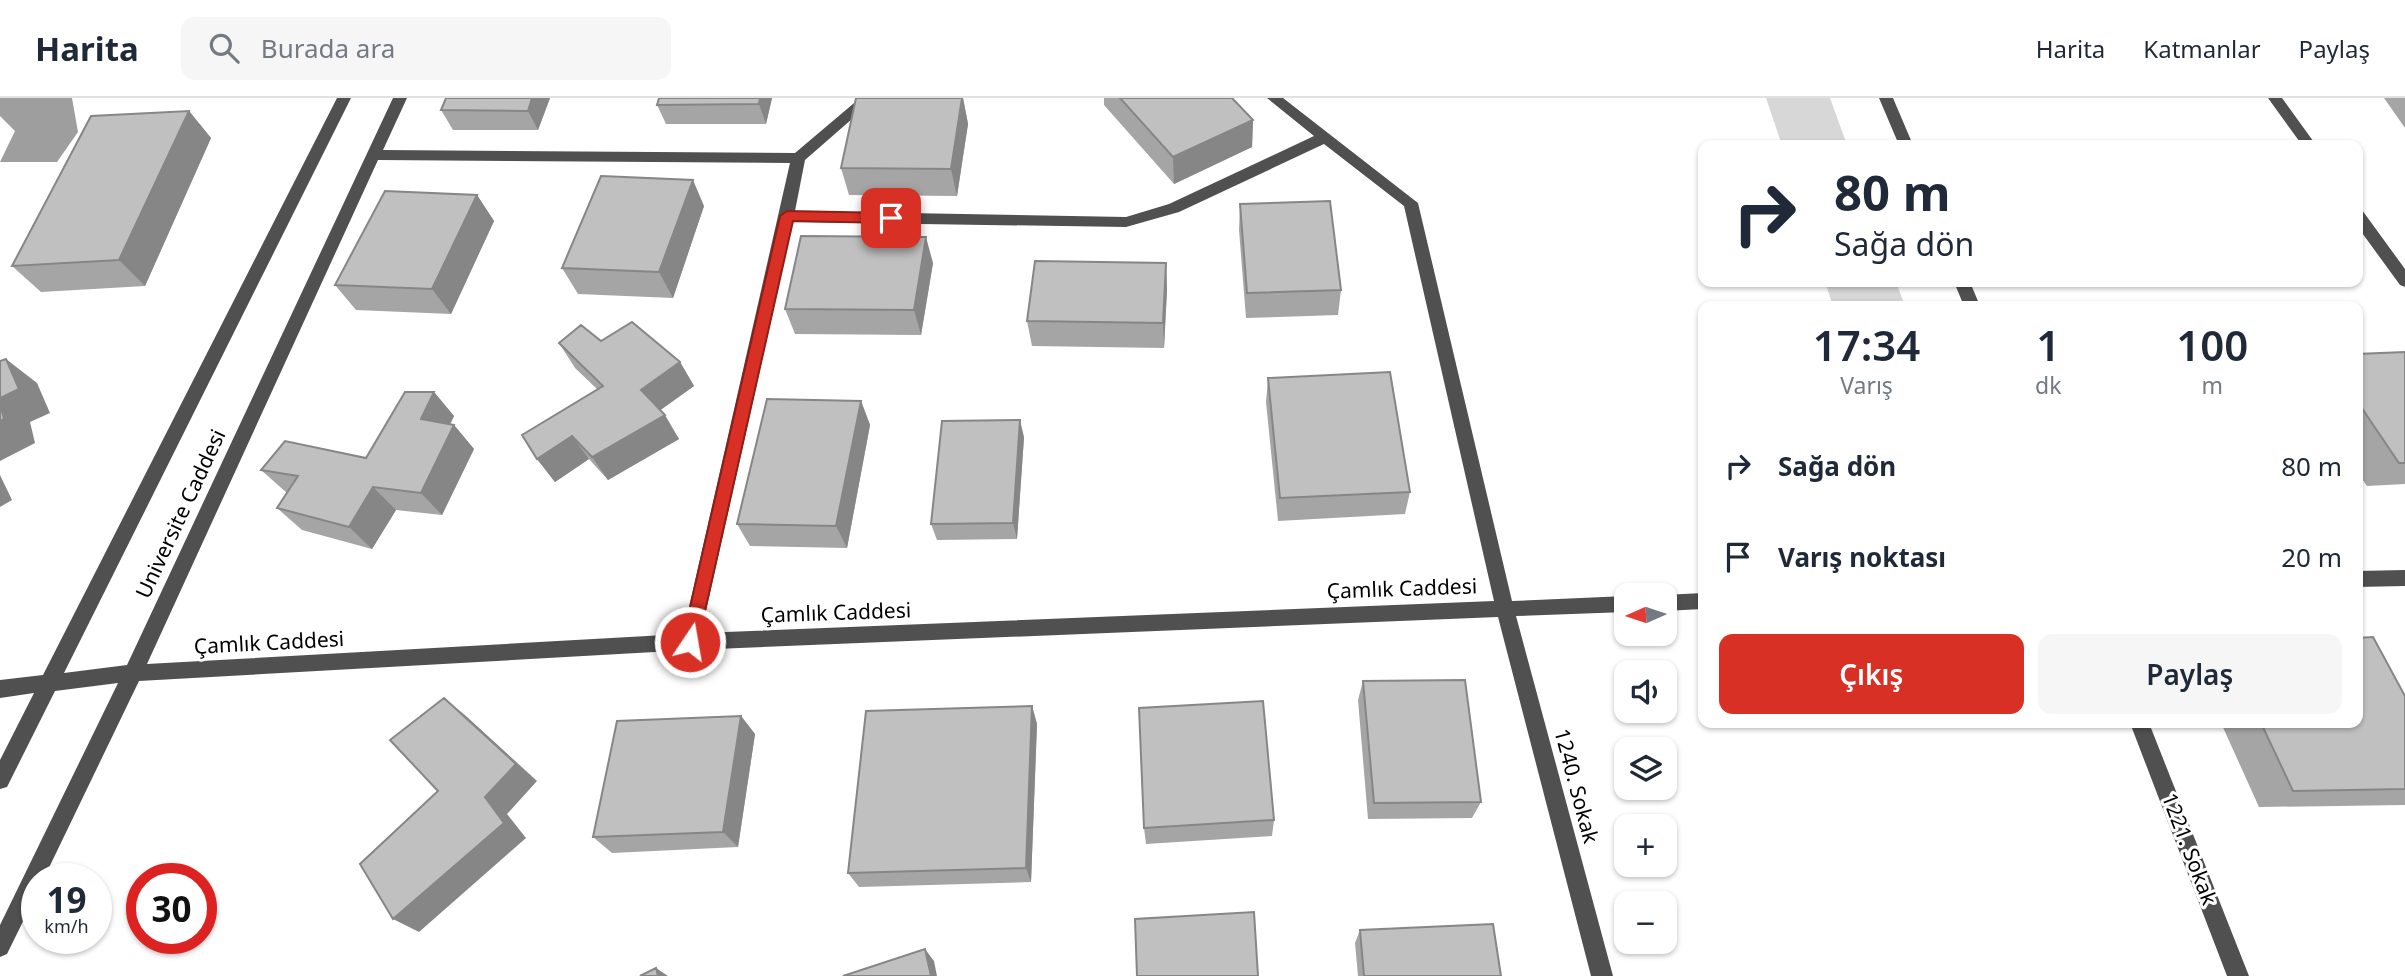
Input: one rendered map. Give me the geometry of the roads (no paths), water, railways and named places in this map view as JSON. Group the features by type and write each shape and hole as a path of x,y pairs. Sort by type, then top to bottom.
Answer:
{"street":[{"name":"Universite Caddesi","path":"0,780 344,98"},
{"name":"Universite Caddesi","path":"0,947 133,673 400,98"},
{"path":"690,642 798,158 869,98"},
{"name":"1240. Sokak","path":"1274,98 1411,203 1505,608 1602,976"},
{"path":"1886,98 1904,140"},
{"path":"2276,98 2305,140"},
{"path":"787,216 1126,222 1174,208 1325,137"},
{"path":"373,155 798,158"},
{"path":"2363,222 2405,281"},
{"path":"2363,579 2405,578"},
{"path":"1677,602 1698,601"},
{"name":"Çamlık Caddesi","path":"0,689 133,673 690,642 1614,604"},
{"name":"1221. Sokak","path":"2142,728 2238,976"}]}
